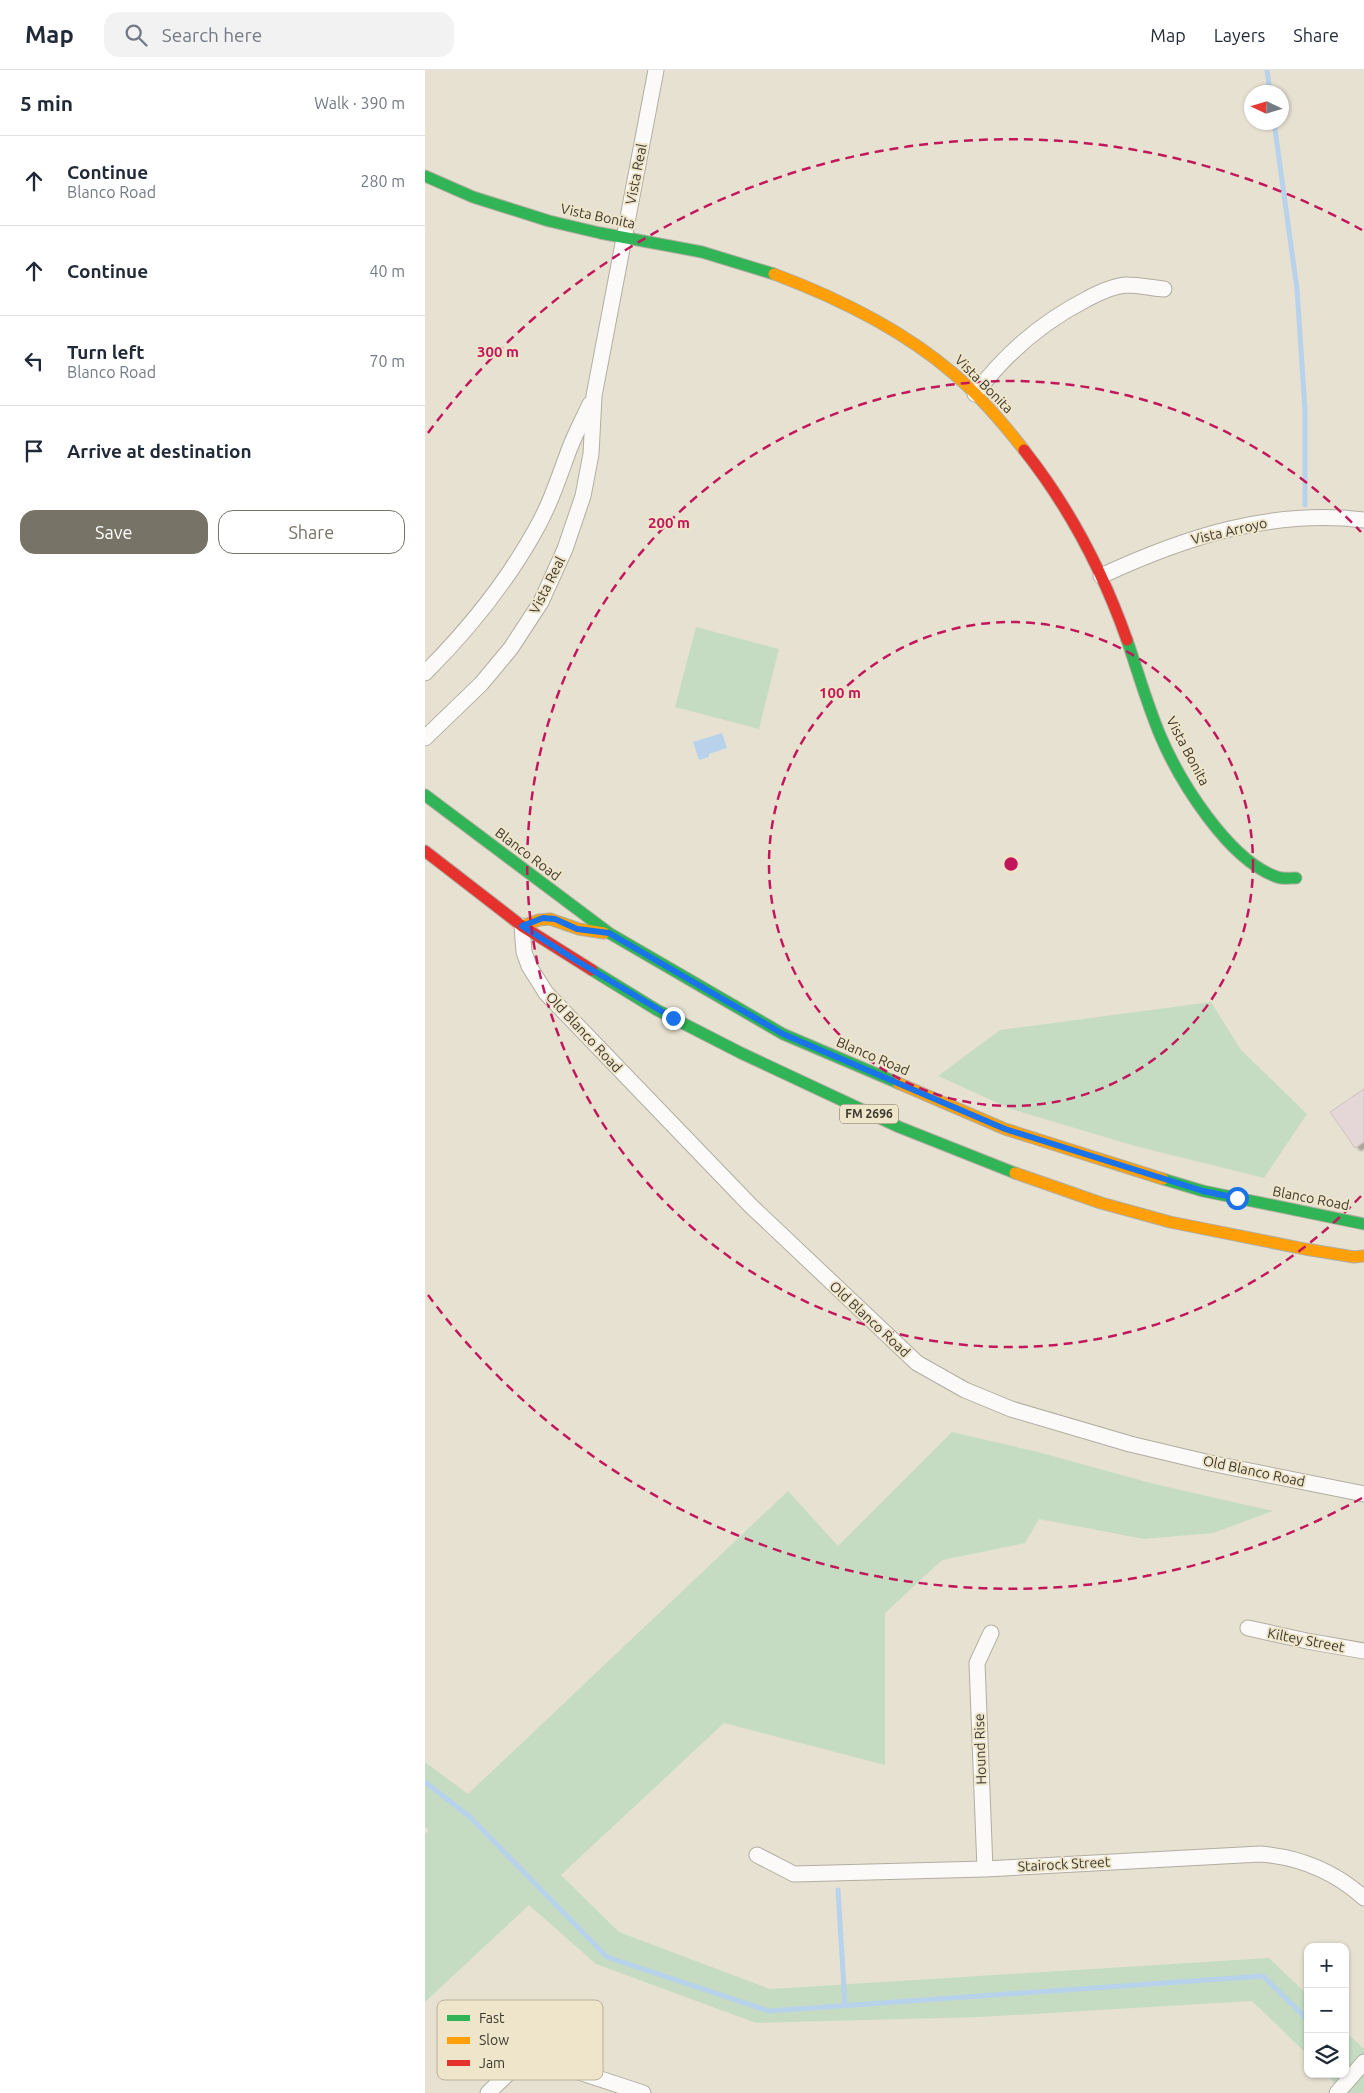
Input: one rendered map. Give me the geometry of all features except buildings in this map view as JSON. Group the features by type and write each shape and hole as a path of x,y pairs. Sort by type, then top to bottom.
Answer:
{"main road":[{"name":"Vista Bonita","path":"425,176 463,194 507,209 624,238 668,244 748,265 780,276 889,328 947,367 991,410 1053,487 1101,576 1127,638 1162,738 1182,778 1224,836 1253,864 1278,877 1296,878"},
{"name":"Blanco Road","path":"425,795 609,933 783,1034 1005,1129 1203,1191 1364,1224"},
{"name":"FM 2696","path":"425,851 522,926 657,1010 899,1127 991,1165 1101,1203 1170,1222 1305,1250 1354,1257 1364,1256"},
{"path":"522,926 543,918 555,919 577,929 609,933"}],"street":[{"name":"Vista Real","path":"425,738 481,684 511,648 541,602 565,550 583,496 591,454 594,396 656,70"},
{"path":"975,394 987,378 1019,345 1070,307 1099,293 1125,285 1164,289"},
{"name":"Vista Real","path":"425,673 457,642 489,602 535,531 559,480 570,448 594,396"},
{"name":"Vista Arroyo","path":"1101,576 1181,542 1225,529 1271,521 1317,518 1364,520"},
{"name":"Old Blanco Road","path":"522,926 524,952 529,966 546,993 751,1206 917,1363 965,1390 1011,1409 1130,1444 1210,1463 1364,1494"},
{"name":"Kiltey Street","path":"1248,1628 1364,1651"},
{"name":"Hound Rise","path":"985,1868 977,1663 991,1633"},
{"name":"Stairock Street","path":"757,1855 794,1874 985,1868 1260,1854 1277,1855 1311,1864 1343,1880 1364,1898"},
{"path":"1337,2093 1364,2062"},
{"path":"488,2093 501,2080"},
{"path":"603,2080 643,2093"}],"green space":[{"path":"696,627 779,649 759,729 675,707"},
{"path":"1211,1002 1241,1050 1307,1114 1264,1178 1135,1146 1011,1109 938,1076 1000,1030"},
{"path":"952,1432 1038,1452 1154,1484 1273,1511 1213,1533 1144,1539 1039,1519 1025,1543 942,1560 885,1613 885,1765 724,1723 561,1875 619,1932 770,1989 1269,1958 1304,1991 1304,2051 1252,2001 981,2017 756,2023 596,1964 529,1905 425,2002 425,1834 429,1830 425,1827 425,1762 468,1794 788,1491 838,1546"},
{"path":"1349,2035 1364,2049 1364,2093 1341,2093 1331,2078 1349,2078"}],"water":[{"path":"722,733 727,748 709,754 709,757 699,760 693,742"}],"waterway":[{"path":"1267,70 1269,85"},
{"path":"1275,130 1297,289 1305,410 1305,505"},
{"path":"425,1782 470,1817 607,1957 769,2011 1263,1976 1304,2016"},
{"path":"838,1890 845,2005"}],"traffic: fast":[{"path":"425,176 473,197 549,221 600,233 702,252 774,274"},
{"path":"1127,640 1160,735 1179,774 1192,795 1223,836 1241,854 1259,868 1277,877 1296,878"},
{"path":"425,795 609,933 783,1034 898,1083"},
{"path":"592,970 657,1010 741,1053 899,1127 1015,1173"},
{"path":"1163,1179 1203,1191 1364,1224"}],"traffic: slow":[{"path":"774,274 845,304 913,343 973,391 1024,450"},
{"path":"522,926 539,920 550,919 579,929 604,933"},
{"path":"898,1083 1005,1129 1163,1179"},
{"path":"1015,1173 1101,1203 1170,1222 1305,1249 1354,1257 1364,1256"}],"traffic: jam":[{"path":"1024,450 1070,517 1096,565 1127,640"},
{"path":"425,851 522,926 592,970"}],"route":[{"path":"673,1018 522,926 543,918 555,919 577,929 609,933 783,1034 1005,1129 1203,1191 1237,1198"}]}
